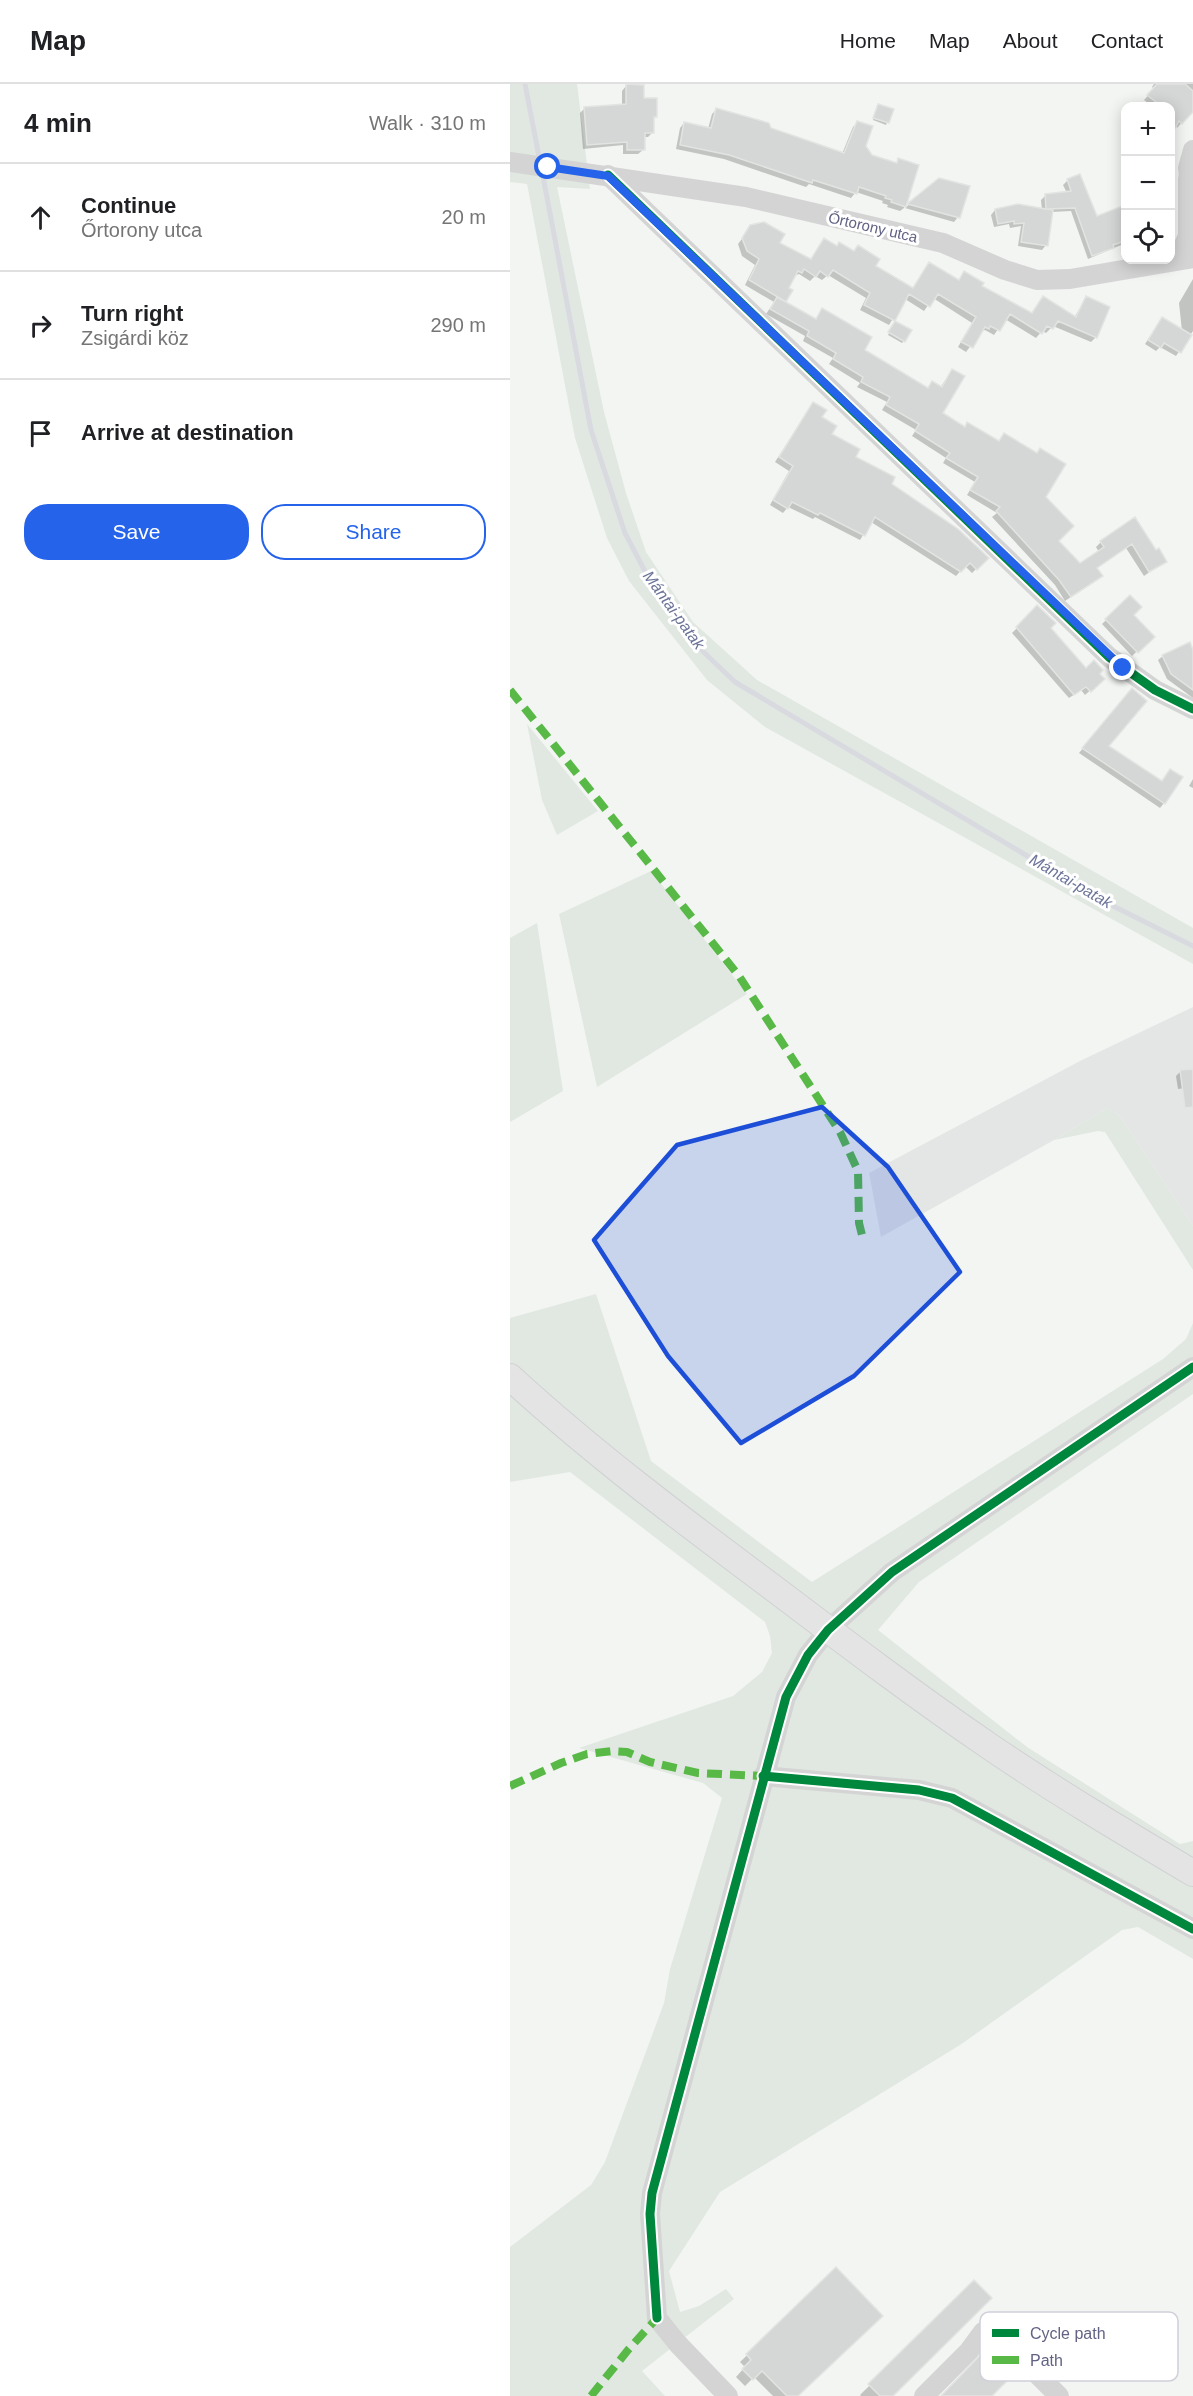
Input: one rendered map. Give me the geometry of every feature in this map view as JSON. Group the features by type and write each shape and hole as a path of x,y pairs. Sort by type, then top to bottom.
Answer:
{"main road":[{"path":"510,1377 559,1422 646,1493 828,1630 987,1745 1193,1873"}],"street":[{"path":"1175,253 1183,247 1188,236 1188,178 1193,150"},
{"name":"Őrtorony utca","path":"515,163 747,197 932,241 1037,280 1070,279 1146,264"},
{"path":"608,176 1109,657 1155,690 1193,709"},
{"path":"1188,178 1193,198"},
{"name":"Őrtorony utca","path":"1175,259 1193,258"},
{"path":"728,2396 678,2344 657,2318 650,2214 652,2193 763,1776 786,1697 793,1681 808,1655 828,1630 876,1584 922,1549 1193,1367"},
{"path":"763,1776 919,1790 952,1798 1193,1929"},
{"path":"924,2396 969,2351 980,2334"},
{"path":"1044,2381 1059,2396"}],"highlighted area":[{"path":"822,1107 888,1167 960,1272 854,1376 741,1443 668,1356 594,1240 677,1145"}],"shaded area":[{"path":"510,84 577,84 590,189 557,187 604,412 626,493 646,552 693,622 757,680 1193,928 1193,964 765,727 707,680 629,581 607,538 575,438 527,184 510,182"},
{"path":"527,724 598,811 557,835 542,800"},
{"path":"651,871 747,994 597,1087 559,914"},
{"path":"537,923 563,1091 510,1122 510,938"},
{"path":"1193,1007 1193,1226 1119,1115 1107,1108 881,1237 869,1173 1080,1061"},
{"path":"1107,1108 1119,1115 1193,1226 1193,1270 1105,1132 1098,1131 1054,1140"},
{"path":"596,1294 651,1461 812,1582 1163,1359 1186,1339 1193,1323 1193,1394 919,1582 878,1630 1027,1747 1180,1844 1193,1841 1193,1959 1138,1927 1122,1930 960,2045 720,2192 669,2271 680,2312 699,2306 726,2289 734,2299 642,2371 665,2396 510,2396 510,2247 591,2185 605,2162 664,2003 670,1969 722,1798 703,1783 579,1748 733,1696 762,1672 772,1653 765,1622 570,1472 510,1482 510,1318"}],"building":[{"path":"626,84 644,85 644,98 657,98 654,133 645,133 645,150 627,150 627,142 587,145 584,107 626,104"},
{"path":"1157,84 1185,84 1193,91 1193,112 1182,124 1179,121 1175,128 1175,102 1156,102 1147,95"},
{"path":"878,104 894,109 889,123 873,118"},
{"path":"716,108 769,123 771,128 844,153 857,121 873,126 866,146 872,155 897,163 898,158 919,165 906,207 891,202 892,200 885,198 886,196 859,187 857,194 813,180 812,183 729,155 680,145 684,122 711,128"},
{"path":"1080,174 1097,216 1121,207 1121,242 1113,245 1114,248 1092,256 1075,208 1047,209 1053,210 1048,246 1021,242 1024,223 1014,224 1014,221 998,224 995,209 1018,204 1046,209 1045,194 1071,191 1067,179"},
{"path":"939,178 970,186 960,218 907,204"},
{"path":"764,222 785,234 780,243 811,259 824,238 837,246 839,242 854,251 858,245 880,259 876,266 913,288 929,262 959,280 964,271 984,283 982,286 1032,313 1043,296 1076,317 1086,296 1110,307 1097,338 1058,321 1053,329 1047,326 1042,334 1010,314 1000,331 990,326 989,329 985,327 973,348 961,342 976,317 938,294 930,307 909,294 895,321 864,305 870,293 833,270 828,277 820,271 816,277 804,269 802,273 798,271 789,288 793,290 786,302 749,280 759,259 747,251 742,238 750,225"},
{"path":"777,297 816,319 822,308 872,337 865,350 928,388 932,381 942,387 952,369 965,376 943,413 965,427 967,422 999,441 1004,433 1037,453 1040,448 1066,464 1046,497 1074,526 1059,541 1080,563 1104,547 1100,541 1135,517 1156,550 1159,548 1167,562 1149,572 1132,544 1097,568 1103,576 1071,597 1059,580 996,511 1000,507 970,490 978,477 946,458 950,453 915,431 919,424 886,405 890,397 861,382 863,377 833,359 836,353 807,336 809,331 770,309"},
{"path":"1162,317 1192,335 1181,353 1164,343 1161,348 1148,340"},
{"path":"895,321 912,330 905,342 888,332"},
{"path":"813,402 827,410 822,417 837,426 832,434 860,449 856,457 895,477 892,484 958,529 989,558 977,570 970,563 961,572 875,517 865,536 820,513 818,515 792,502 788,509 773,500 793,466 779,457"},
{"path":"1130,595 1142,607 1134,615 1155,637 1138,653 1105,619"},
{"path":"1037,605 1056,623 1051,628 1086,668 1094,660 1103,670 1100,674 1105,679 1091,692 1086,687 1074,695 1016,627"},
{"path":"1190,642 1193,650 1193,690 1171,674 1162,655"},
{"path":"1132,688 1147,701 1109,746 1162,781 1170,769 1183,777 1165,804 1082,748"},
{"path":"1193,1069 1193,1107 1185,1108 1180,1070"},
{"path":"836,2267 883,2316 798,2396 787,2396 762,2371 753,2380 742,2369 751,2360 746,2354"},
{"path":"974,2280 992,2298 893,2396 880,2396 868,2384"},
{"path":"980,2355 980,2381 1007,2381 992,2396 941,2396"}],"waterway":[{"name":"Mántai-patak","path":"525,84 540,162"},
{"name":"Mántai-patak","path":"542,171 591,430 625,533 649,579 692,641 735,682 1103,901 1193,946"}],"marked path":[{"path":"510,690 739,976 840,1132 858,1171 859,1223 863,1239"},
{"path":"510,1786 587,1754 612,1751 627,1752 650,1762 698,1773 763,1776"},
{"path":"591,2396 657,2318"}],"cycle path":[{"path":"608,175 1109,657 1155,690 1193,709"},
{"path":"657,2318 650,2214 652,2193 786,1697 808,1655 828,1630 892,1572 1193,1367"},
{"path":"763,1776 919,1790 952,1798 1193,1929"}],"route":[{"path":"548,167 608,176 1095,644 1123,668"}]}
